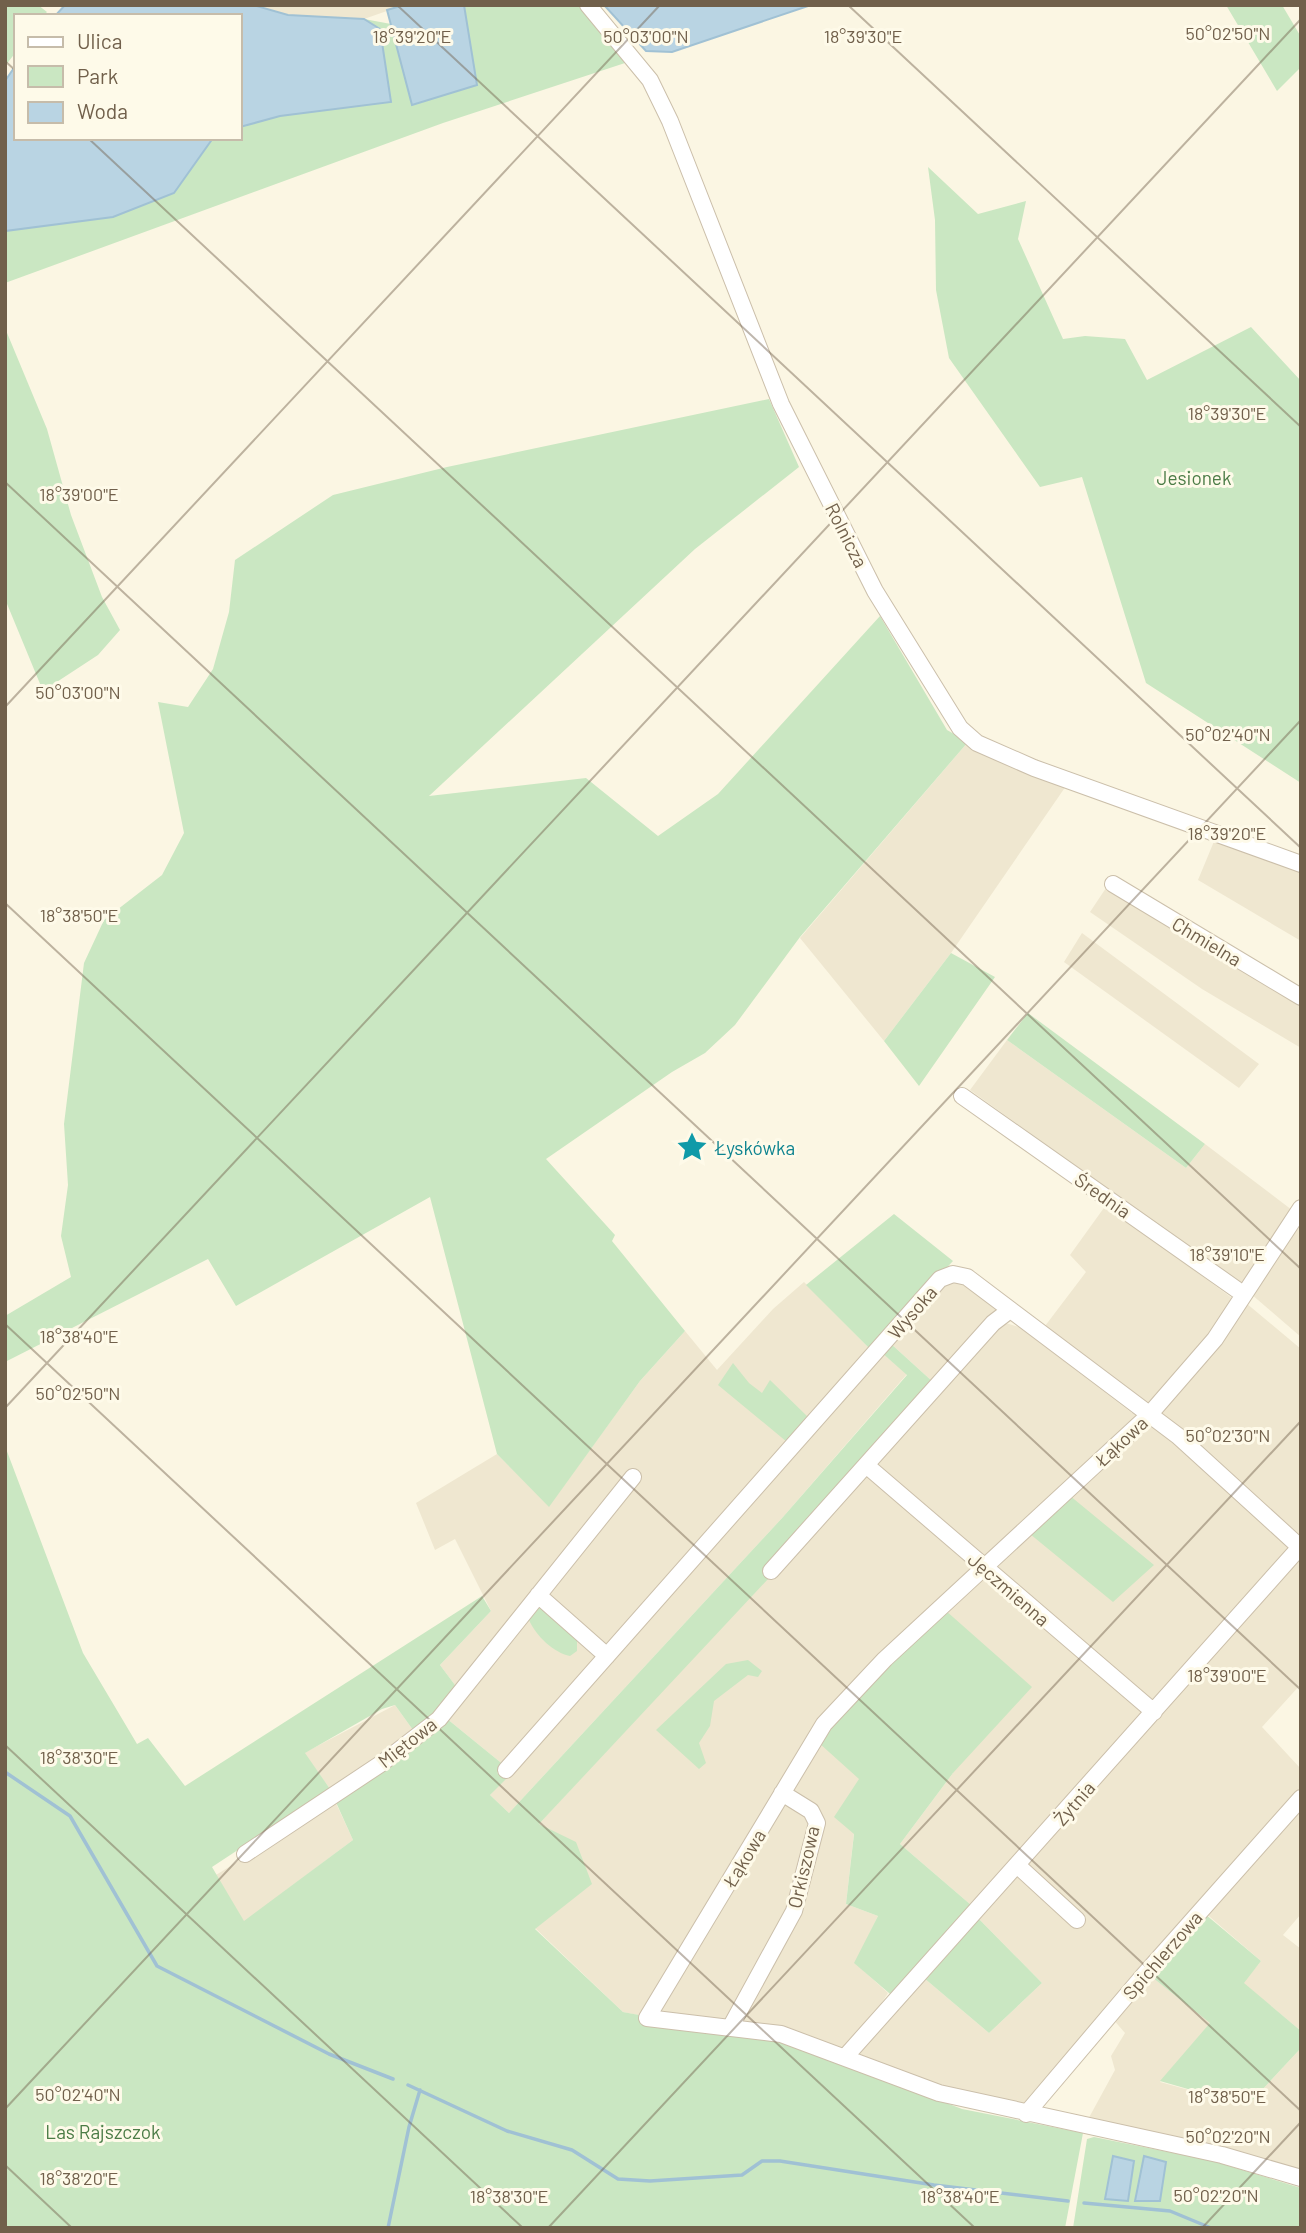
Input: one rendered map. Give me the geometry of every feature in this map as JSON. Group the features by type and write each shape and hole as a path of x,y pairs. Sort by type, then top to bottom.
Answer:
{"street":[{"name":"Rolnicza","path":"588,5 650,80 670,121 781,404 875,591 960,729 977,743 1034,768 1301,864"},
{"name":"Chmielna","path":"1113,884 1301,997"},
{"name":"Średnia","path":"962,1096 1243,1294"},
{"name":"Łąkowa","path":"1301,1208 1195,1364 1149,1415 983,1567 852,1692 824,1724 647,2018 781,2034 846,2056 939,2093 1222,2155 1301,2178"},
{"name":"Wysoka","path":"506,1770 940,1279 953,1274 967,1277 1178,1436 1300,1548"},
{"path":"771,1571 993,1323 1010,1310"},
{"name":"Jęczmienna","path":"866,1465 1154,1712"},
{"name":"Miętowa","path":"245,1854 382,1763 439,1719 633,1477"},
{"name":"Żytnia","path":"846,2056 1300,1548"},
{"path":"538,1595 607,1656"},
{"name":"Orkiszowa","path":"731,2026 794,1911 817,1822 811,1811 782,1793"},
{"name":"Spichlerzowa","path":"1026,2114 1143,1976 1301,1798"},
{"path":"1018,1866 1077,1920"}],"shaded area":[{"path":"253,5 404,5 364,19 288,15"},
{"path":"968,742 1066,786 951,953 884,1041 800,938"},
{"path":"1215,839 1301,869 1301,941 1198,880"},
{"path":"1114,876 1301,990 1301,1048 1202,989 1090,912"},
{"path":"1082,933 1259,1064 1239,1088 1064,962"},
{"path":"1007,1040 1186,1168 1205,1144 1292,1210 1242,1285 970,1090"},
{"path":"1106,1205 1236,1301 1246,1303 1301,1349 1301,1684 1262,1727 1301,1769 1301,1791 1022,2109 939,2088 856,2056 924,1978 989,2033 1042,1983 978,1918 971,1905 900,1844 953,1773 860,1779 846,1904 878,1916 855,1963 888,1993 850,2051 759,2040 623,2012 535,1928 591,1884 538,1825 1002,1322 1019,1327 1132,1413 1148,1411 1042,1330 1086,1272 1070,1255"},
{"path":"1301,1216 1301,1337 1251,1294"},
{"path":"960,1278 1002,1309 933,1382 890,1343 940,1286"},
{"path":"804,1282 870,1349 505,1766 446,1718 458,1689 440,1665 491,1611 455,1539 435,1550 416,1503 497,1454 549,1506 640,1381 685,1331 717,1370 773,1309"},
{"path":"881,1352 907,1374 783,1517 509,1813 490,1795"},
{"path":"395,1705 413,1730 330,1789 304,1753"},
{"path":"335,1801 353,1840 244,1922 216,1875"},
{"path":"1301,1801 1301,1914 1283,1935 1301,1949 1301,2031 1243,1983 1261,1961 1203,1911"},
{"path":"1148,1974 1211,2023 1160,2082 1247,2106 1301,2048 1301,2174 1086,2123 1115,2070 1111,2056 1125,2033 1112,2018"}],"green space":[{"path":"5,5 38,5 47,12 45,14 14,14 14,55 5,66"},
{"path":"464,5 578,5 625,63 443,123 5,283 5,231 113,217 174,193 212,140 242,140 242,126 280,116 391,102 380,29 364,19 391,24 412,105 477,85"},
{"path":"1226,5 1282,5 1301,37 1301,67 1277,91"},
{"name":"Jesionek","path":"928,167 978,214 1026,201 1018,239 1063,339 1085,336 1125,339 1147,380 1251,327 1301,381 1301,783 1146,683 1082,477 1040,487 949,358 936,290 935,220"},
{"path":"5,328 47,429 71,515 102,597 120,630 98,655 43,691 5,599"},
{"path":"769,399 799,467 695,549 429,796 586,778 658,836 718,794 880,616 947,730 968,742 800,937 735,1025 705,1053 672,1072 546,1159 615,1235 612,1241 685,1331 640,1381 549,1507 497,1454 430,1197 236,1306 208,1259 5,1362 5,1316 71,1277 61,1236 68,1185 64,1124 84,963 104,920 162,875 184,833 158,702 188,707 213,669 229,612 235,560 333,495 447,467"},
{"path":"951,953 995,977 919,1086 884,1041"},
{"path":"1028,1013 1205,1144 1186,1168 1007,1040"},
{"path":"894,1214 953,1261 870,1349 806,1285"},
{"name":"Las Rajszczok","path":"890,1343 933,1382 762,1571 769,1578 539,1824 576,1842 592,1884 535,1929 623,2012 793,2044 962,2109 1083,2133 1065,2228 5,2228 5,1446 83,1653 137,1744 148,1738 185,1786 482,1596 491,1611 440,1665 458,1689 447,1704 413,1730 395,1705 382,1709 305,1753 330,1789 446,1718 505,1766 497,1773 507,1778 490,1795 509,1813 783,1517 907,1375 881,1352","holes":["330,1789 353,1840 244,1921 212,1867"]},
{"path":"733,1363 749,1383 762,1393 770,1380 809,1418 787,1442 718,1385"},
{"path":"1069,1495 1154,1565 1113,1602 1030,1534"},
{"path":"539,1608 552,1614 577,1640 577,1651 570,1656 564,1654 541,1638 529,1620"},
{"path":"945,1610 1032,1687 953,1773 900,1844 971,1905 896,1999 854,1963 878,1916 846,1904 854,1834 834,1817 859,1779 819,1743 887,1665"},
{"path":"748,1660 762,1671 758,1677 748,1675 714,1701 710,1726 699,1743 706,1763 699,1769 656,1730 726,1664"},
{"path":"1205,1914 1261,1961 1244,1983 1301,2031 1301,2048 1247,2106 1160,2081 1210,2023 1148,1974"},
{"path":"978,1918 1042,1983 989,2033 924,1978"},
{"path":"1094,2137 1213,2161 1301,2188 1301,2228 1073,2228 1087,2139"}],"water":[{"path":"65,5 253,5 288,15 364,19 380,29 391,102 280,116 242,126 242,14 57,14"},
{"path":"404,5 464,5 477,85 412,105 387,10"},
{"path":"604,5 811,5 672,52 646,51"},
{"path":"14,68 14,140 212,140 174,193 113,217 5,231 5,81"},
{"path":"1113,2156 1134,2161 1128,2201 1105,2199"},
{"path":"1144,2156 1166,2162 1160,2201 1135,2201"}],"waterway":[{"path":"5,1772 70,1816 157,1966 329,2054 393,2079"},
{"path":"408,2085 507,2131 572,2150 618,2179 650,2181 742,2175 762,2161 780,2161 934,2185 1068,2201"},
{"path":"388,2228 409,2127 420,2090"},
{"path":"1084,2203 1170,2211 1211,2228"}],"place":[{"name":"Łyskówka","path":"692,1147"}]}
